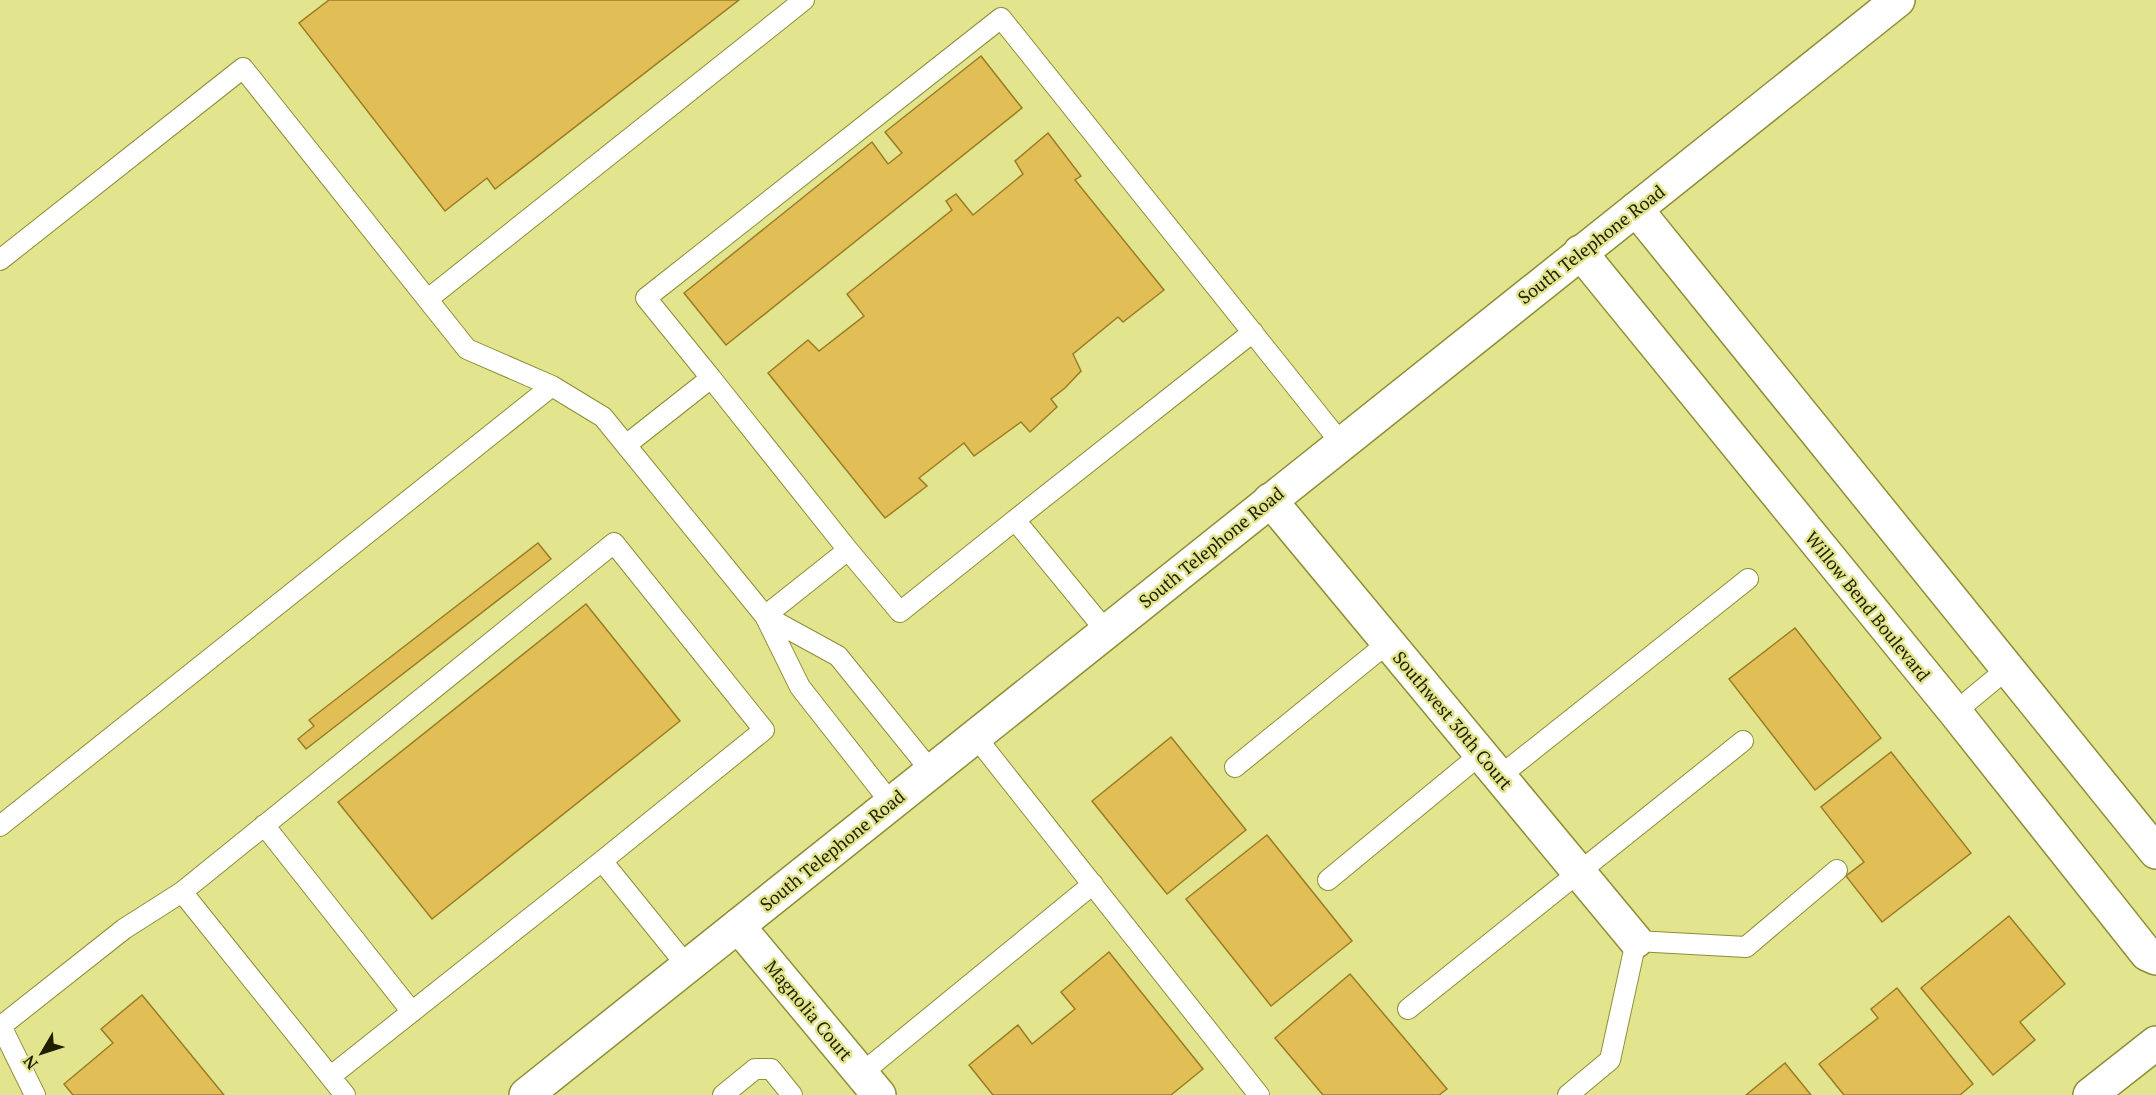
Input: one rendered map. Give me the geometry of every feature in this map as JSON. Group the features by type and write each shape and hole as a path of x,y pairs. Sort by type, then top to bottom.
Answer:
{"street":[{"name":"South Telephone Road","path":"526,1095 1898,0"},
{"path":"1636,209 2156,852"},
{"name":"Willow Bend Boulevard","path":"1580,252 1955,712 2147,954 2156,958"},
{"name":"Southwest 30th Court","path":"1270,500 1636,941"},
{"name":"Magnolia Court","path":"738,926 871,1084"},
{"path":"2090,1095 2156,1042"}],"lane":[{"path":"428,299 804,0"},
{"path":"1253,332 900,612 646,298 1001,18 1253,332 1341,443"},
{"path":"0,260 243,68 467,349 552,386 603,417 765,616 800,687 891,803"},
{"path":"626,445 711,378"},
{"path":"0,826 552,386"},
{"path":"1015,520 1106,631"},
{"path":"35,1095 1,1030 5,1023 124,929 182,892 614,543 764,730 330,1076"},
{"path":"765,616 848,550"},
{"path":"1328,879 1748,579"},
{"path":"765,616 838,656 931,771"},
{"path":"1235,767 1389,642"},
{"path":"1955,712 2007,669"},
{"path":"975,736 1259,1095"},
{"path":"1408,1009 1743,741"},
{"path":"264,825 412,1012"},
{"path":"602,861 687,966"},
{"path":"1568,1095 1610,1060 1636,941 1746,947 1837,870"},
{"path":"871,1084 1093,884"},
{"path":"182,892 345,1095"},
{"path":"723,1095 755,1069 771,1069 792,1095"}],"building":[{"path":"329,0 739,0 495,189 487,178 445,211 299,23"},
{"path":"981,56 1022,108 726,345 684,293 872,142 888,164 902,153 885,132"},
{"path":"1048,133 1081,176 1075,180 1164,290 1123,322 1118,317 1073,354 1081,371 1051,399 1057,407 1030,432 1021,422 974,456 964,443 919,478 927,486 885,518 768,373 808,340 819,351 864,316 847,294 952,210 946,201 956,194 973,215 1023,174 1015,161"},
{"path":"538,543 551,559 306,749 298,739 314,726 309,720"},
{"path":"586,604 680,721 432,919 338,802"},
{"path":"1795,628 1881,738 1815,790 1729,679"},
{"path":"1171,737 1246,830 1167,894 1092,801"},
{"path":"1891,752 1971,853 1882,922 1846,876 1864,862 1821,807"},
{"path":"1267,835 1352,941 1271,1006 1186,899"},
{"path":"2009,916 2065,984 2020,1022 2035,1040 1993,1075 1921,988"},
{"path":"1109,952 1203,1069 1171,1095 993,1095 969,1065 1018,1025 1032,1044 1075,1009 1061,992"},
{"path":"1350,974 1447,1089 1439,1095 1323,1095 1275,1038"},
{"path":"1897,988 1973,1084 1960,1095 1844,1095 1819,1064 1878,1018 1871,1009"},
{"path":"142,995 224,1095 73,1095 64,1084 113,1043 101,1029"},
{"path":"1785,1063 1811,1095 1746,1095"}]}
